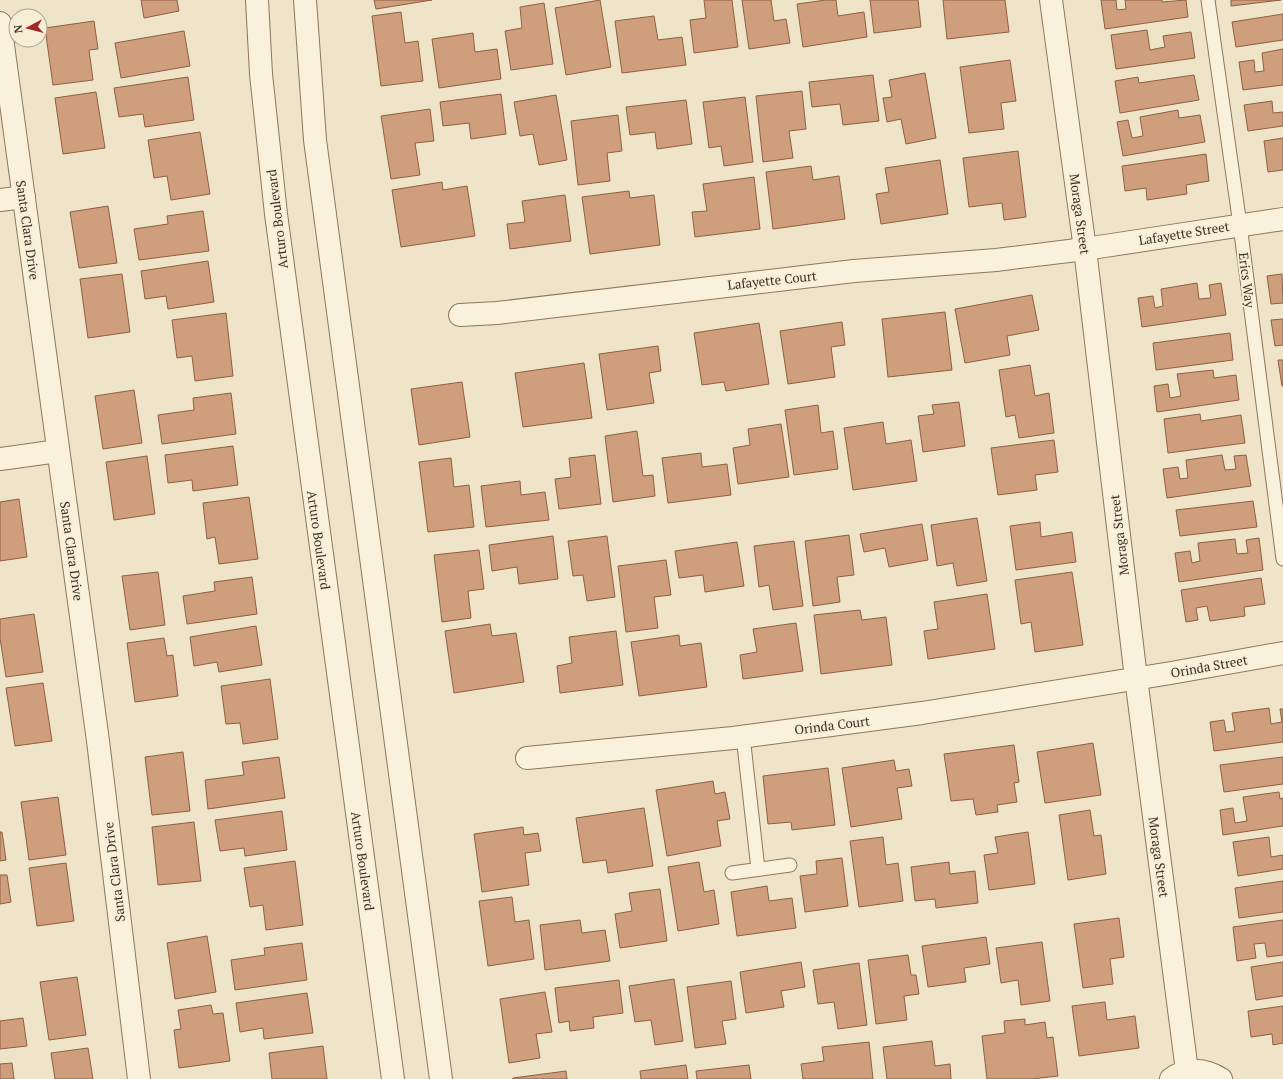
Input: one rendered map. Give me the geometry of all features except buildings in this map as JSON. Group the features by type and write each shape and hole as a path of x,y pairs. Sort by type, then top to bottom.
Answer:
{"street":[{"name":"Arturo Boulevard","path":"257,0 261,74 276,214 393,1079"},
{"path":"305,0 315,140 441,1079"},
{"name":"Moraga Street","path":"1051,0 1085,249 1136,678 1179,1075"},
{"name":"Santa Clara Drive","path":"0,23 98,741 139,1079"},
{"path":"0,200 24,197"},
{"name":"Lafayette Street","path":"1085,249 1240,224 1283,219"},
{"name":"Lafayette Court","path":"460,315 497,313 886,268 996,260 1085,249"},
{"path":"0,459 58,451"},
{"name":"Orinda Street","path":"1136,678 1283,653"},
{"name":"Orinda Court","path":"527,758 743,736 922,713 1136,678"},
{"path":"1179,1075 1202,1071 1214,1074 1221,1079"}],"lane":[{"name":"Erics Way","path":"1208,0 1240,224 1283,559"},
{"path":"743,736 758,869"},
{"path":"732,873 790,865"}]}
